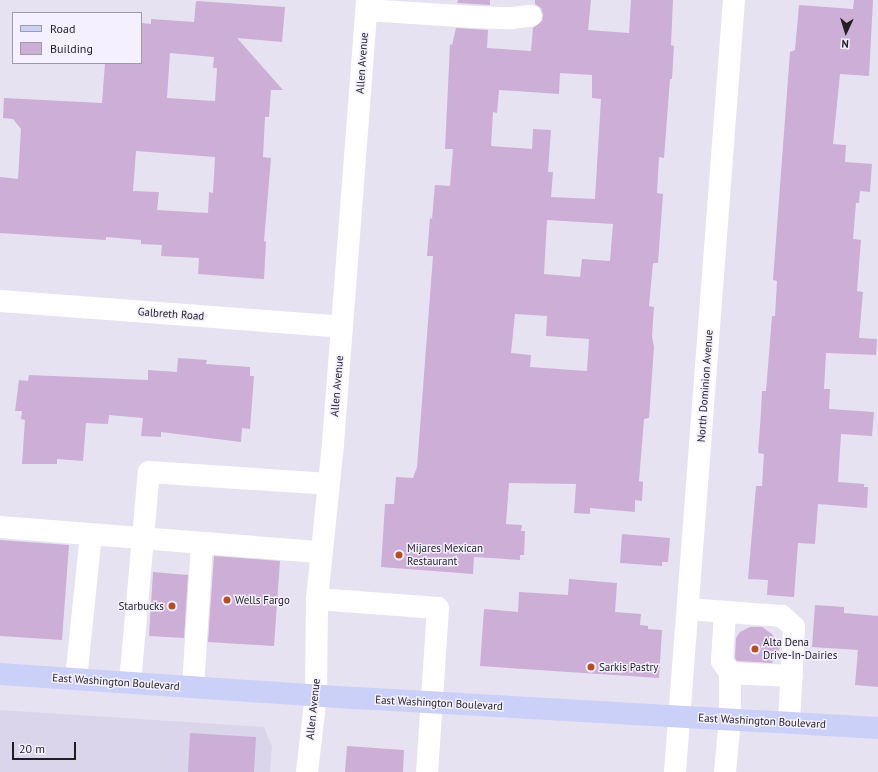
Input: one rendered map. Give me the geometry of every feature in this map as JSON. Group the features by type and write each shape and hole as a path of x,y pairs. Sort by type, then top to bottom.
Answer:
{"main road":[{"name":"East Washington Boulevard","path":"0,674 316,695 878,728"}],"street":[{"name":"North Dominion Avenue","path":"675,772 734,0"},
{"path":"367,5 474,17 511,18 531,16"},
{"name":"Allen Avenue","path":"307,772 316,695 317,599 342,327 367,5"},
{"name":"Galbreth Road","path":"0,301 342,327"},
{"path":"130,683 149,472 328,484"},
{"path":"0,527 321,552"},
{"path":"76,679 91,535"},
{"path":"193,687 202,543"},
{"path":"317,599 438,608 427,772"},
{"path":"688,609 782,616 794,627 789,723"},
{"path":"725,612 722,661 730,673 730,719 725,772"},
{"path":"730,673 792,676"}],"shaded area":[{"path":"0,710 264,727 272,746 270,772 0,772"}],"building":[{"path":"458,0 490,0 490,5 457,3"},
{"path":"535,0 591,0 588,30 629,33 631,0 673,0 671,45 674,46 672,79 670,79 664,158 659,157 657,193 663,194 658,263 653,263 649,306 654,307 652,336 654,347 649,418 644,419 639,481 643,482 642,501 635,500 635,512 590,508 590,514 574,513 576,484 509,483 506,524 522,525 521,531 525,531 524,555 520,555 520,560 474,557 473,574 381,567 385,504 394,504 396,477 413,478 417,467 433,256 427,256 430,218 432,219 435,185 450,186 453,149 445,149 450,44 452,45 456,28 488,30 487,48 531,51 533,28 542,21 543,15 541,8 535,4","holes":["560,73 592,75 592,98 601,99 595,199 551,197 553,172 548,172 551,130 533,129 532,149 491,146 493,112 497,113 499,90 559,94","547,220 613,224 610,261 582,259 580,277 544,274","515,314 547,316 546,336 589,339 587,371 530,367 531,355 511,353"]},
{"path":"854,0 873,0 869,76 840,74 833,144 846,145 845,162 872,164 870,192 860,191 859,203 856,203 853,239 861,240 857,291 863,292 859,338 877,339 876,355 826,353 824,389 830,389 829,409 874,412 872,436 841,434 838,482 864,484 864,487 868,487 867,508 818,504 815,544 798,543 794,597 767,595 768,580 748,579 756,486 762,486 764,454 758,453 762,391 766,391 772,316 775,316 777,281 773,280 790,52 795,50 799,5 853,9"},
{"path":"196,1 285,7 282,42 237,38 283,90 271,90 269,117 265,117 263,157 271,158 264,241 266,242 264,279 198,274 199,258 161,256 162,245 141,244 141,240 106,237 106,240 0,233 0,177 18,179 21,129 13,119 3,118 4,98 102,103 105,64 142,64 142,23 151,24 151,19 194,22","holes":["170,53 214,57 213,68 217,68 215,101 167,98","136,151 215,157 213,193 209,192 208,213 157,210 159,192 133,191"]},
{"path":"178,358 207,360 206,364 250,367 250,376 254,376 250,429 242,428 241,442 161,432 161,437 141,436 143,418 109,415 108,424 86,423 83,461 57,459 57,464 22,464 25,420 21,419 22,411 15,411 19,380 28,381 29,375 148,380 148,370 177,372"},
{"path":"622,534 670,538 668,562 662,562 662,566 620,563"},
{"path":"0,540 69,545 62,640 0,636"},
{"path":"214,556 280,561 274,646 208,642"},
{"path":"153,572 188,575 184,638 149,636"},
{"path":"569,579 617,583 615,612 641,614 640,625 648,626 648,629 662,630 659,678 480,666 484,609 518,612 519,592 568,595"},
{"path":"815,605 844,607 844,613 878,616 878,687 855,685 858,650 812,647"},
{"path":"750,627 762,627 772,634 780,647 772,663 737,661 735,658 736,638 740,632"},
{"path":"190,733 256,737 254,772 188,772"},
{"path":"347,746 404,750 403,772 345,772"}],"place":[{"name":"Mijares Mexican Restaurant","path":"399,555"},
{"name":"Wells Fargo","path":"227,600"},
{"name":"Starbucks","path":"172,606"},
{"name":"Alta Dena Drive-In-Dairies","path":"755,649"},
{"name":"Sarkis Pastry","path":"591,667"}]}
